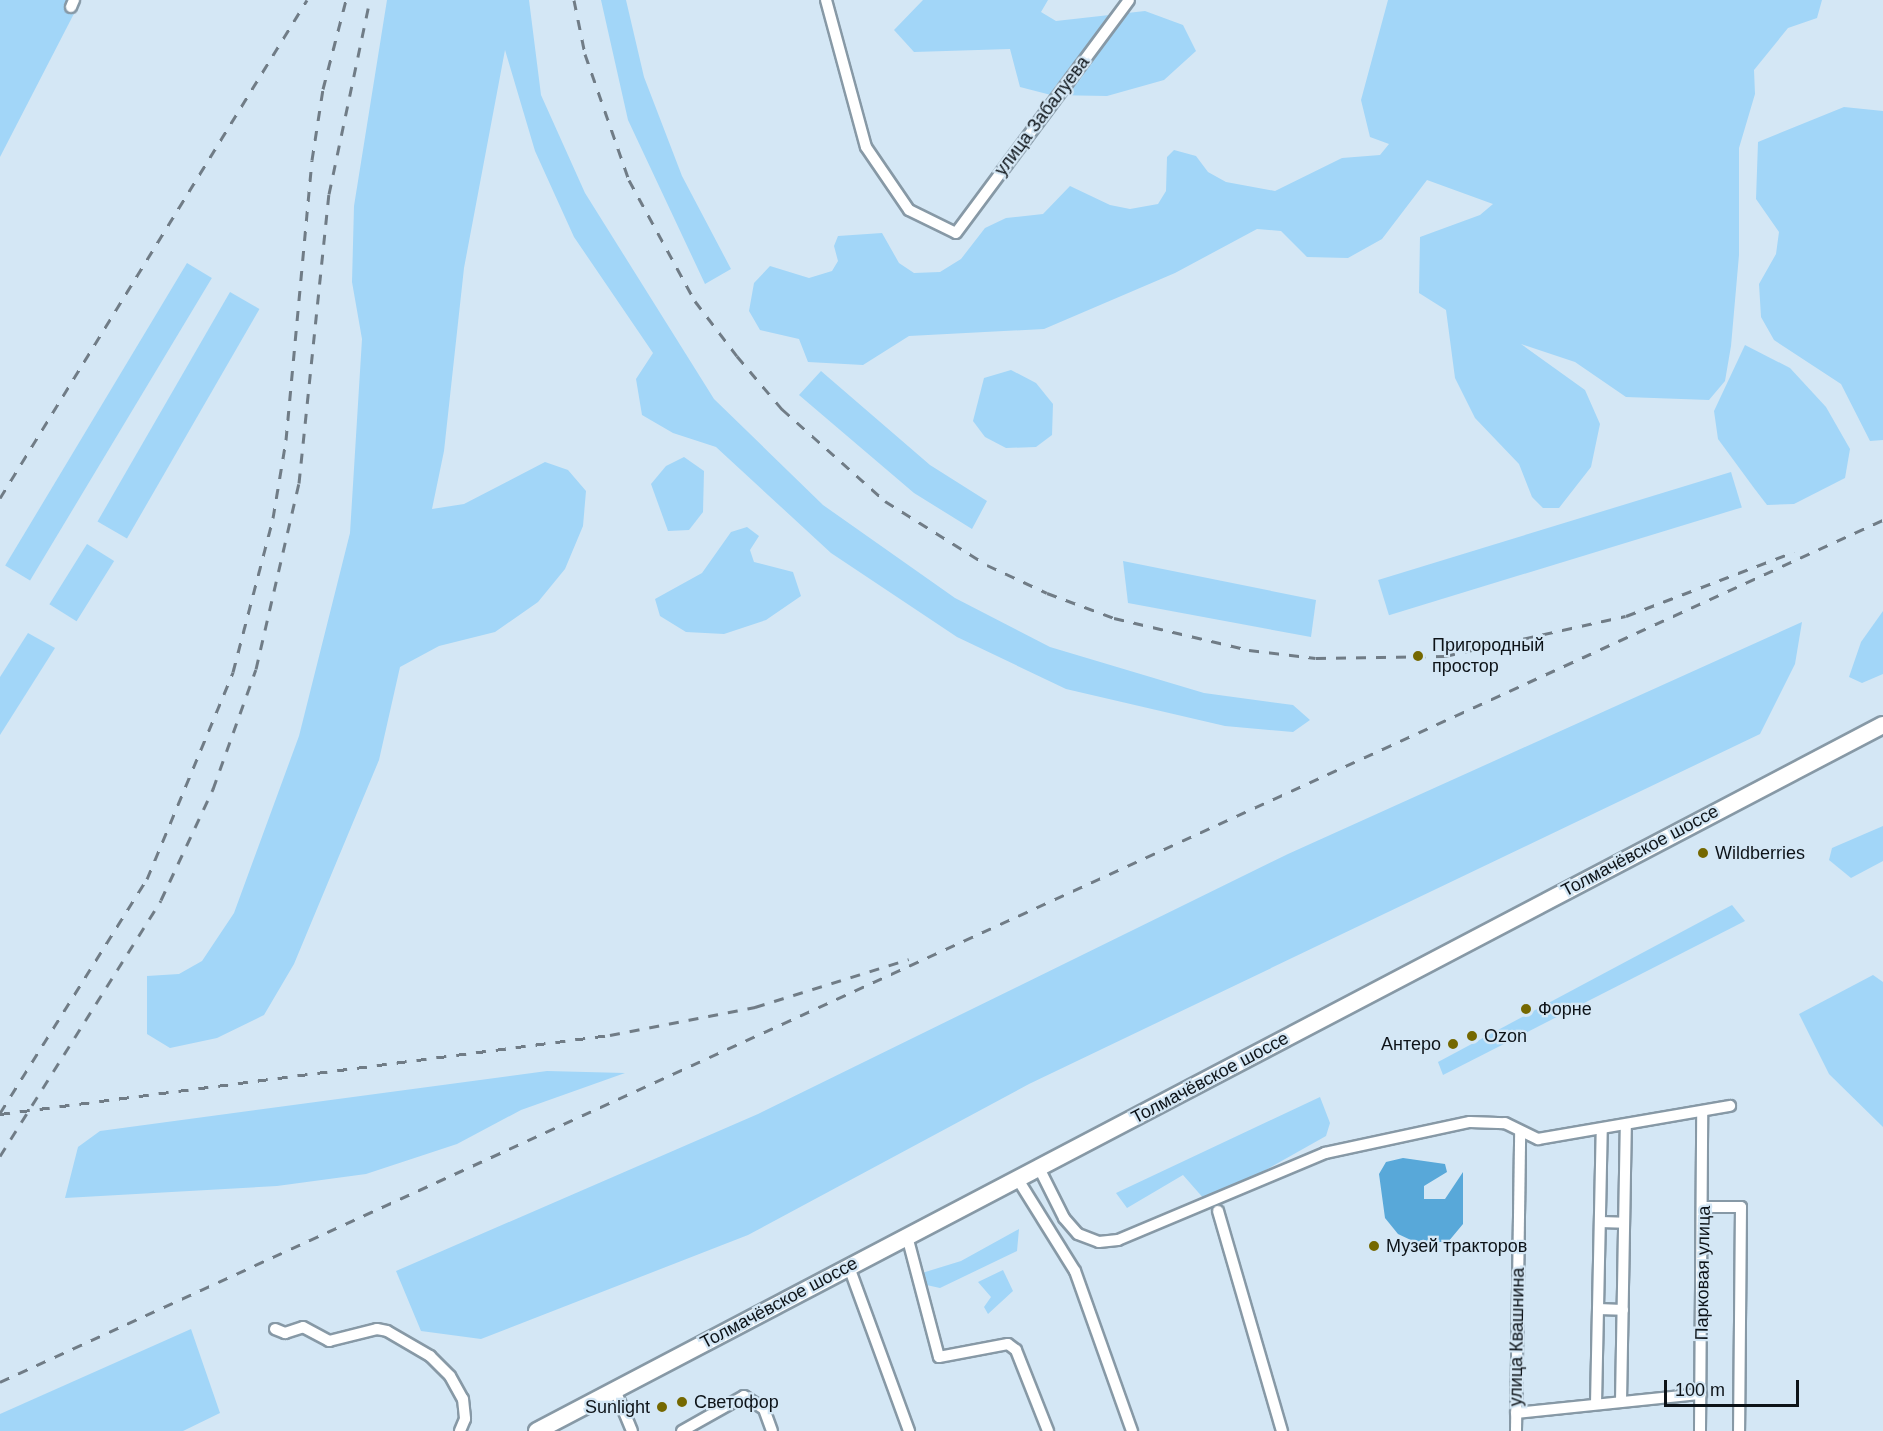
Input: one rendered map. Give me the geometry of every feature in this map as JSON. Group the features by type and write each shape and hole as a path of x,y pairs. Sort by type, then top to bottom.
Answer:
{"main road":[{"name":"Толмачёвское шоссе","path":"537,1431 1883,725"}],"street":[{"name":"улица Забалуева","path":"826,0 840,64 871,155 909,210 956,233 1129,0"},
{"path":"1039,1168 1064,1218 1078,1234 1100,1242 1118,1240 1325,1153 1470,1122 1505,1122 1520,1134 1538,1139 1702,1114 1730,1106"},
{"name":"Парковая улица","path":"1700,1431 1704,1207 1702,1114"},
{"path":"1621,1402 1626,1126"},
{"path":"1596,1404 1602,1129"},
{"name":"улица Квашнина","path":"1516,1431 1520,1134"},
{"path":"1017,1178 1075,1271 1132,1431"},
{"path":"1704,1207 1742,1207 1739,1431"},
{"path":"1218,1211 1282,1431"},
{"path":"1600,1222 1624,1223"},
{"path":"908,1236 939,1357 1008,1344 1016,1350 1048,1431"},
{"path":"849,1267 909,1431"},
{"path":"1598,1309 1623,1310"},
{"path":"275,1329 285,1333 303,1327 329,1341 377,1329 387,1331 430,1356 450,1376 463,1400 465,1419 460,1431"},
{"path":"615,1390 632,1431"},
{"path":"1516,1413 1701,1394"},
{"path":"682,1431 744,1396 764,1409 772,1431"}],"shaded area":[{"path":"0,0 81,0 0,157"},
{"path":"387,0 529,0 541,95 585,193 714,399 823,505 955,598 1050,647 1204,693 1293,705 1310,720 1293,732 1225,726 1066,689 957,637 831,553 716,447 673,433 642,415 636,379 653,353 574,237 535,151 505,50 464,268 444,451 432,509 464,504 545,462 568,470 586,491 583,526 565,569 538,602 495,632 439,646 400,667 379,760 294,964 264,1015 217,1038 170,1048 147,1034 147,976 179,974 202,961 234,913 299,736 350,533 362,339 352,282 354,206"},
{"path":"601,0 626,0 644,77 682,176 731,269 705,284 628,120"},
{"path":"923,0 1048,0 1041,12 1056,21 1145,11 1183,25 1196,51 1164,80 1107,96 1051,95 1020,87 1010,49 914,52 894,30"},
{"path":"1388,0 1822,0 1817,18 1788,28 1754,70 1755,94 1739,148 1739,255 1731,346 1725,381 1709,400 1626,397 1575,362 1521,344 1585,390 1600,424 1591,467 1559,508 1543,508 1532,497 1519,464 1475,418 1455,378 1446,310 1419,293 1420,237 1480,215 1493,204 1427,180 1382,239 1348,258 1307,257 1281,231 1257,229 1175,273 1044,329 909,336 863,365 808,362 799,339 760,330 749,311 754,283 770,266 809,278 832,271 838,261 834,246 838,236 882,233 899,263 914,273 940,272 961,259 985,228 1006,218 1043,214 1070,186 1110,205 1130,209 1158,204 1166,191 1167,157 1174,150 1196,156 1208,172 1226,182 1275,191 1342,158 1380,155 1389,144 1370,137 1361,100"},
{"path":"1844,107 1883,111 1883,440 1870,441 1841,384 1774,340 1761,317 1759,284 1776,254 1779,232 1756,199 1758,142"},
{"path":"187,263 212,278 30,581 5,566"},
{"path":"230,292 259,309 127,538 98,521"},
{"path":"1745,345 1790,368 1826,407 1850,449 1845,478 1794,504 1767,505 1754,488 1718,439 1714,411"},
{"path":"1011,370 1036,383 1053,404 1052,435 1036,447 1006,448 985,437 973,421 984,378"},
{"path":"821,371 930,465 987,501 972,529 914,493 799,395"},
{"path":"684,457 704,471 703,512 689,530 668,531 651,484 666,466"},
{"path":"1731,472 1742,507 1389,615 1378,580"},
{"path":"747,527 759,536 750,550 754,562 793,572 801,596 766,620 724,634 686,632 660,616 655,599 702,573 731,532"},
{"path":"87,544 114,561 77,621 49,604"},
{"path":"1123,561 1316,600 1311,637 1128,603"},
{"path":"1883,611 1883,674 1862,683 1849,677 1861,642"},
{"path":"1802,622 1795,664 1760,734 1029,1084 748,1235 481,1339 421,1331 396,1271 758,1114 1288,854"},
{"path":"28,633 55,648 0,735 0,677"},
{"path":"1883,826 1883,861 1851,878 1829,860 1832,848"},
{"path":"1732,905 1745,921 1443,1075 1438,1062"},
{"path":"1873,975 1883,982 1883,1127 1829,1074 1799,1014"},
{"path":"547,1071 625,1073 521,1110 457,1144 366,1174 277,1186 65,1198 78,1147 100,1131"},
{"path":"1320,1097 1330,1123 1326,1136 1241,1184 1205,1200 1183,1175 1127,1208 1116,1193"},
{"path":"1403,1158 1445,1164 1447,1172 1424,1186 1424,1199 1445,1199 1463,1172 1463,1224 1448,1242 1415,1242 1398,1234 1385,1218 1379,1174 1386,1162"},
{"path":"1019,1229 1017,1251 940,1288 922,1284 922,1273 961,1261"},
{"path":"1003,1270 1013,1291 988,1314 984,1307 991,1297 978,1282"},
{"path":"191,1329 220,1413 183,1431 0,1431 0,1414"}],"railway":[{"path":"0,498 307,0"},
{"path":"0,1113 147,879 233,672 273,518 286,440 312,160 323,89 346,0"},
{"path":"0,1156 161,900 213,789 256,669 299,483 329,194 370,0"},
{"path":"574,0 585,54 629,180 695,301 737,356 782,409 885,501 987,565 1047,593 1114,618 1249,650 1316,658 1445,656 1626,616 1794,552"},
{"path":"0,1382 1883,520"},
{"path":"0,1114 610,1035 755,1007 909,959"}],"place":[{"name":"Пригородный простор","path":"1418,656"},
{"name":"Wildberries","path":"1703,853"},
{"name":"Форне","path":"1526,1009"},
{"name":"Ozon","path":"1472,1036"},
{"name":"Антеро","path":"1453,1044"},
{"name":"Музей тракторов","path":"1374,1246"},
{"name":"Светофор","path":"682,1402"},
{"name":"Sunlight","path":"662,1407"}]}
